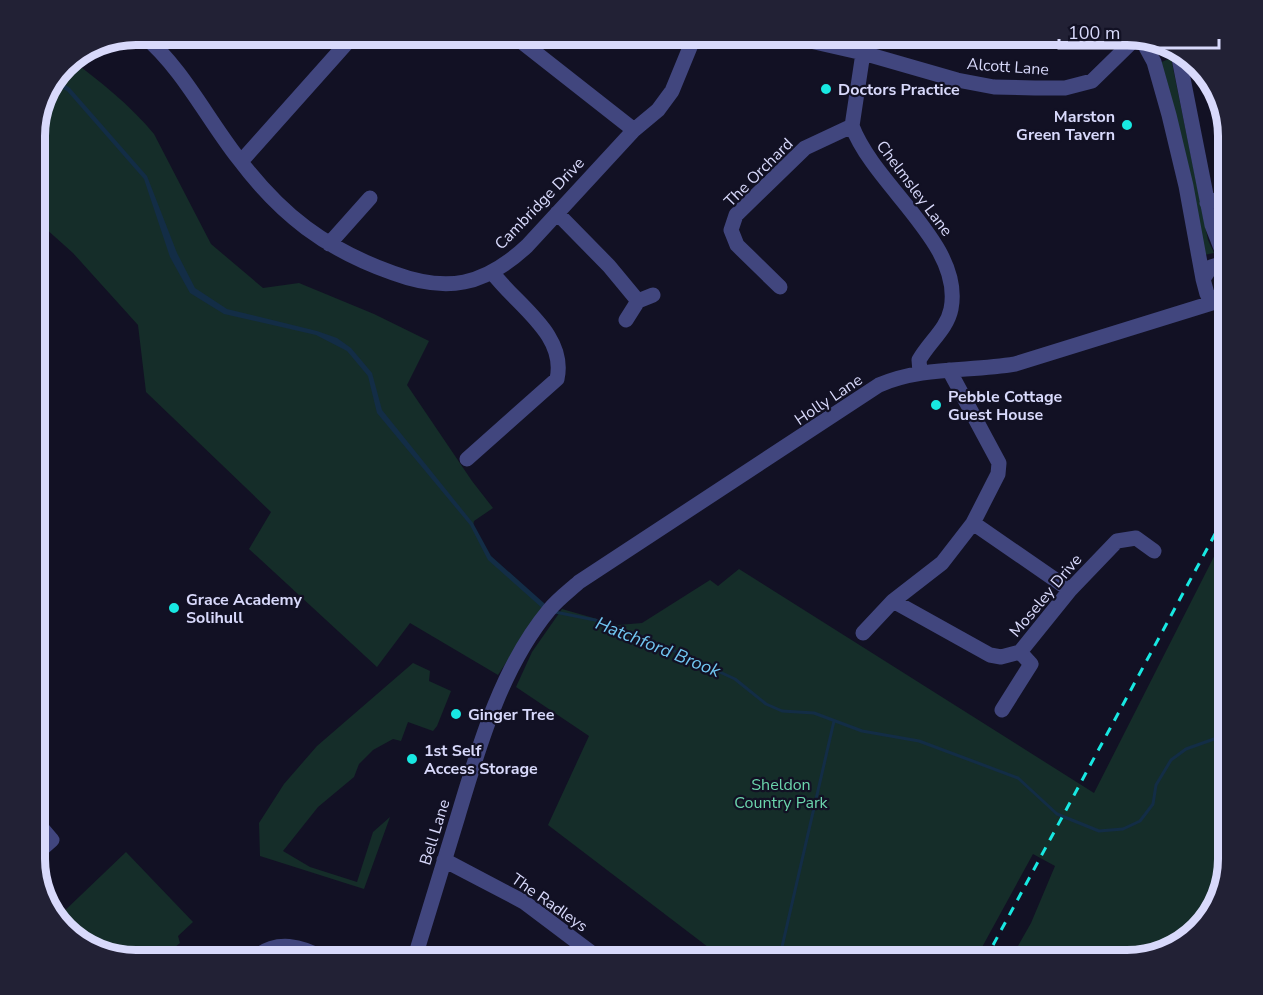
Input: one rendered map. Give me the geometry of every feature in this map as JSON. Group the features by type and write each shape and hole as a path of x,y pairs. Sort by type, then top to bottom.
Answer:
{"street":[{"name":"Cambridge Drive","path":"159,45 238,158 275,201 329,244 363,262 427,284 453,285 473,281 511,261 634,130 658,110 672,91 690,45"},
{"path":"238,158 246,156 345,45"},
{"path":"527,45 634,130"},
{"name":"Alcott Lane","path":"848,45 863,53 957,80 994,87 1065,88 1092,81 1112,64"},
{"path":"1112,64 1129,45"},
{"path":"1112,64 1128,54 1147,50 1161,58 1166,54"},
{"path":"1147,50 1186,186 1203,282"},
{"path":"852,126 863,53"},
{"path":"1179,62 1207,203 1218,242"},
{"name":"The Orchard","path":"780,287 737,245 731,230 736,215 805,148 852,126"},
{"name":"Chelmsley Lane","path":"852,126 866,154 936,243 946,263 952,284 951,310 937,336 919,360 920,372"},
{"path":"329,244 370,198"},
{"path":"1207,203 1218,200"},
{"path":"556,213 609,266 638,301"},
{"name":"Holly Lane","path":"1166,318 1186,306 1198,295 1211,267 1218,265"},
{"path":"467,459 557,379 561,365 558,353 540,324 505,290 492,272"},
{"name":"Holly Lane","path":"1203,282 1207,294 1218,297"},
{"path":"626,320 638,301 653,295"},
{"name":"Holly Lane","path":"547,613 579,582 879,385 900,376 920,372 1015,364 1218,301"},
{"path":"863,633 893,601 942,563 973,523 998,474 999,463 949,370"},
{"path":"973,523 1070,590"},
{"name":"Moseley Drive","path":"893,601 990,655 1001,657 1020,652 1070,590 1117,541 1136,538 1154,551"},
{"name":"Bell Lane","path":"417,950 484,733 512,668 547,613"},
{"path":"1002,710 1031,664 1020,652"},
{"path":"45,832 52,840 45,846"},
{"name":"The Radleys","path":"444,860 524,902 588,950"},
{"path":"269,950 285,945 306,950"}],"green space":[{"path":"1171,58 1208,240 1214,253 1204,255 1157,64"},
{"path":"78,65 135,113 154,134 211,244 263,288 299,283 374,314 429,341 407,385 493,508 474,521 473,526 488,557 543,606 498,675 410,623 377,667 249,549 271,512 146,392 138,325 73,253 45,228 45,130 54,95"},
{"name":"Sheldon Country Park","path":"1218,549 1218,860 1216,877 1206,905 1187,928 1162,943 1145,948 1016,950 1031,923 1055,866 1033,854 980,950 712,950 548,825 589,736 516,687 532,652 562,609 618,625 642,623 710,580 718,586 739,569 1094,793"},
{"path":"413,663 430,671 429,681 451,691 437,726 433,731 408,722 401,741 393,739 373,750 359,764 354,777 318,807 283,851 310,867 357,882 373,832 390,817 364,889 260,856 259,823 284,784 317,746"},
{"path":"126,852 193,922 178,936 180,943 171,950 136,950 106,945 90,938 76,928 63,913"}],"water":[{"path":"62,83 70,88 147,176 177,253 195,288 227,309 317,331 337,338 351,348 372,373 382,410 473,523 491,556 545,604 542,608 488,560 470,525 377,413 368,376 347,351 316,335 224,314 190,293 170,257 144,179 67,91 59,87"}],"waterway":[{"name":"Hatchford Brook","path":"555,612 595,620 648,639 735,679 766,704 782,711 814,713 862,731 919,741 1018,778 1057,814 1099,831 1123,829 1140,821 1153,804 1156,785 1171,760 1186,749 1218,738"},
{"path":"781,950 834,721"}],"railway":[{"path":"990,950 1218,529"}],"place":[{"name":"Doctors Practice","path":"826,89"},
{"name":"Marston Green Tavern","path":"1127,125"},
{"name":"Pebble Cottage Guest House","path":"936,405"},
{"name":"Grace Academy Solihull","path":"174,608"},
{"name":"Ginger Tree","path":"456,714"},
{"name":"1st Self Access Storage","path":"412,759"}]}
